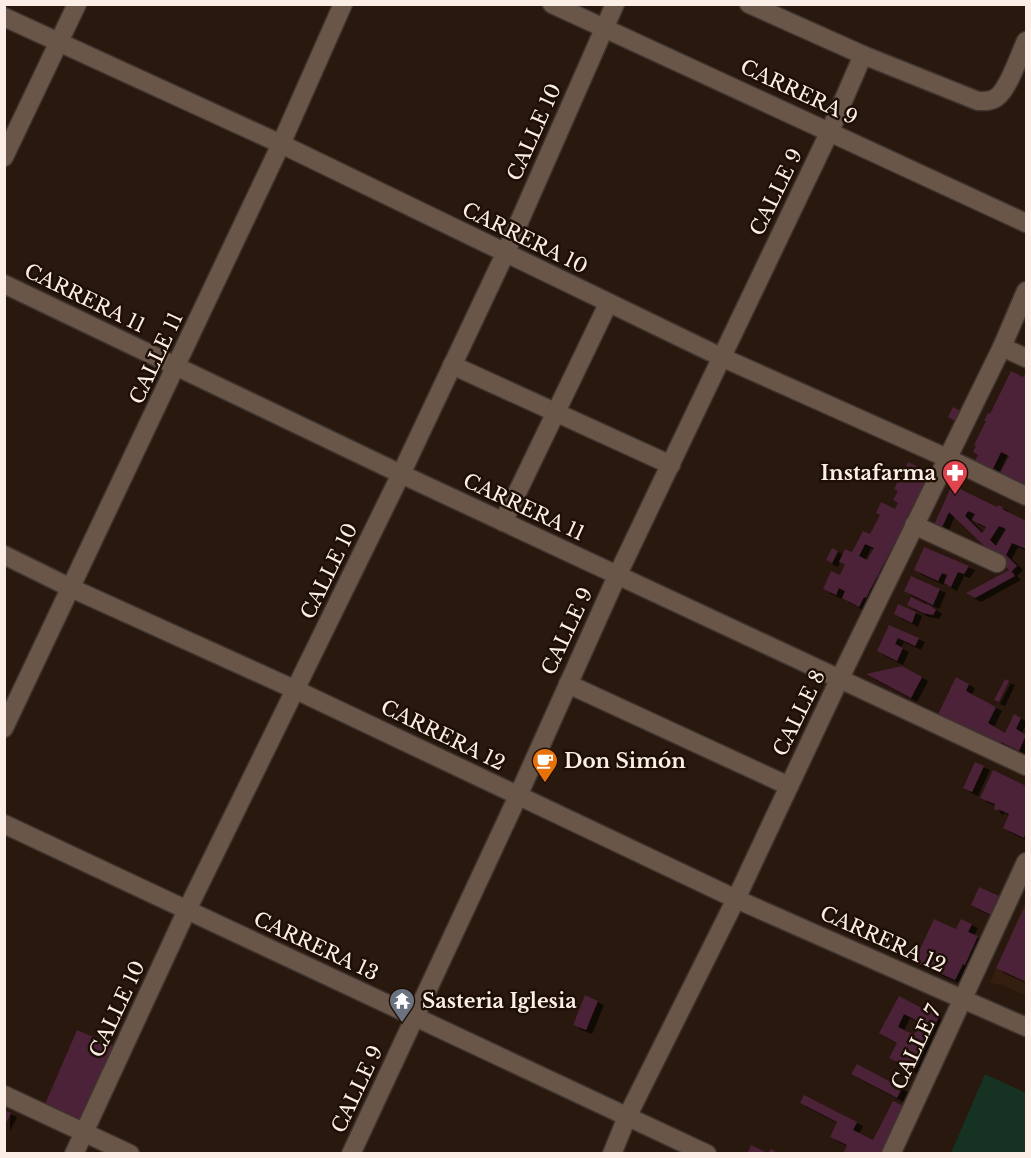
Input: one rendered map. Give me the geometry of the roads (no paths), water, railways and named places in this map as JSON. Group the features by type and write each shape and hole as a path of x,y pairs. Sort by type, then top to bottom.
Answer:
{"street":[{"path":"4,157 77,4"},
{"name":"CALLE 11","path":"4,728 282,144 343,4"},
{"name":"CARRERA 9","path":"552,4 1026,223"},
{"name":"CALLE 10","path":"74,1154 187,910 401,474 505,254 615,4"},
{"path":"749,4 863,55 978,102 989,101 997,97 1004,89 1026,41"},
{"name":"CARRERA 10","path":"4,17 282,144 721,357 947,458 1026,496"},
{"name":"CALLE 9","path":"351,1154 518,796 617,576 830,131 863,55"},
{"name":"CARRERA 11","path":"4,284 176,368 617,576 1026,766"},
{"name":"CALLE 8","path":"612,1154 627,1117 736,899 839,680 1002,347 1026,291"},
{"path":"503,522 608,304"},
{"path":"1002,347 1026,358"},
{"path":"452,365 670,465"},
{"path":"914,525 997,563"},
{"name":"CARRERA 12","path":"4,555 71,588 296,690 736,899 1026,1027"},
{"path":"568,684 789,786"},
{"name":"CARRERA 13","path":"4,824 706,1154"},
{"name":"CALLE 7","path":"891,1154 1026,862"},
{"path":"4,1095 130,1154"}],"place":[{"name":"Instafarma","path":"955,496"},
{"name":"Don Simón","path":"545,784"},
{"name":"Sasteria Iglesia","path":"402,1024"}]}
